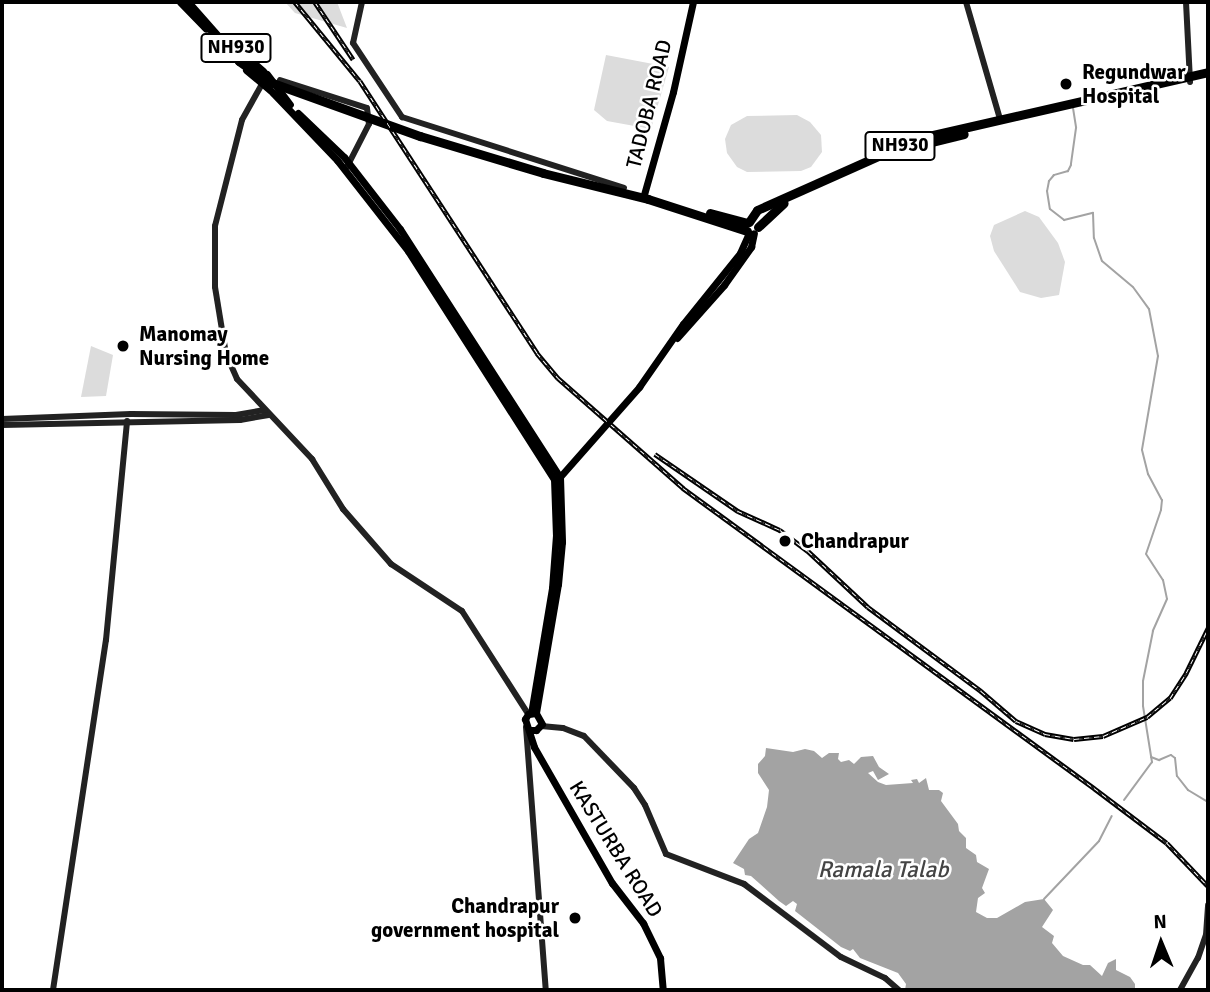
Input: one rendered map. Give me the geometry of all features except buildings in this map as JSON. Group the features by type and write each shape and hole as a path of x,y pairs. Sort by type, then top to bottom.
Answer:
{"highway":[{"name":"NH930","path":"187,2 239,61 267,81 420,136 644,196 751,228"},
{"name":"NH930","path":"192,2 247,60 284,82 377,117 547,171 624,188 644,196"},
{"name":"NH930","path":"1189,79 1208,72"},
{"name":"NH930","path":"751,228 757,210 896,148 1000,119 1208,77"},
{"name":"NH930","path":"751,228 782,204 904,150 1067,107"}],"main road":[{"path":"180,2 226,52 347,166"},
{"path":"362,2 353,43 402,117 624,188"},
{"name":"TADOBA ROAD","path":"644,196 673,92 691,2"},
{"path":"967,2 1000,119"},
{"path":"1186,2 1189,79"},
{"path":"267,74 293,108 347,166 438,290 556,476 562,542 558,584 528,728 546,990"},
{"path":"284,82 367,108 369,124 347,166"},
{"path":"262,84 242,120 216,222 215,288 226,354 237,379 312,459 343,509 391,564 461,611 532,713 542,719 541,726"},
{"path":"556,476 572,465 639,387 671,342 688,328 724,285 751,247 751,228"},
{"path":"2,419 236,415 267,412"},
{"path":"2,425 240,420 267,412"},
{"path":"53,990 106,640 127,421"},
{"path":"528,728 563,728 584,736 640,796 666,854 744,884 841,957 885,978 899,990"},
{"name":"KASTURBA ROAD","path":"528,728 534,747 612,883 643,923 660,958 663,990"},
{"path":"1180,990 1202,946 1208,905"}],"shaded area":[{"path":"285,2 337,2 347,28 295,13"},
{"path":"606,55 669,67 651,129 607,121 594,110"},
{"path":"797,115 810,122 821,135 822,152 811,167 801,171 747,172 737,167 727,153 725,139 731,125 747,116"},
{"path":"1025,211 1039,217 1058,243 1065,262 1059,295 1041,298 1020,292 994,251 990,236 994,225"},
{"path":"91,346 113,355 106,396 81,397"}],"water":[{"name":"Ramala Talab","path":"766,748 793,752 805,749 814,751 822,758 829,753 839,753 838,759 841,762 849,760 854,764 861,757 873,756 879,767 889,774 878,780 873,771 868,773 878,782 886,785 913,783 911,780 917,779 919,783 926,778 929,790 943,793 941,801 966,838 966,848 976,855 977,862 989,869 982,888 985,893 978,898 976,912 987,918 997,918 1025,902 1044,899 1053,910 1042,927 1054,936 1052,943 1063,956 1083,965 1090,965 1102,976 1108,963 1116,959 1116,970 1130,977 1135,984 1135,990 905,990 906,984 898,973 860,958 853,949 850,951 841,947 795,911 797,904 793,901 786,906 751,876 745,875 744,869 733,863 749,839 758,833 767,807 769,790 758,773 758,764 765,756"}],"waterway":[{"path":"1073,108 1076,128 1071,165 1068,171 1054,175 1049,181 1047,191 1050,209 1064,220 1093,213 1094,238 1102,261 1133,287 1149,309 1158,356 1142,450 1148,474 1162,500 1146,554 1163,580 1167,599 1153,631 1143,681 1143,706 1152,762 1124,800"},
{"path":"1151,757 1159,760 1171,755 1175,758 1177,776 1188,790 1208,802"},
{"path":"1044,899 1099,841 1112,816"}],"railway":[{"path":"295,2 360,81 537,353 558,378 683,488 1167,843 1208,886"},
{"path":"315,2 353,59"},
{"path":"655,454 738,511 780,530 808,551 868,607 981,691 1016,721 1045,734 1074,739 1103,736 1147,717 1170,698 1186,673 1208,628"}],"place":[{"name":"Regundwar Hospital","path":"1066,84"},
{"name":"Manomay Nursing Home","path":"123,346"},
{"name":"Chandrapur","path":"785,541"},
{"name":"Chandrapur government hospital","path":"575,918"}]}
